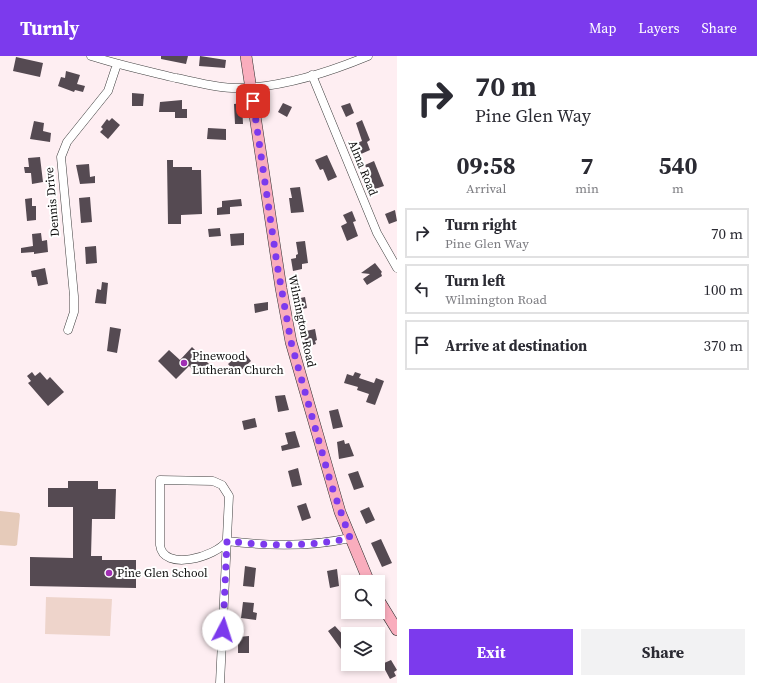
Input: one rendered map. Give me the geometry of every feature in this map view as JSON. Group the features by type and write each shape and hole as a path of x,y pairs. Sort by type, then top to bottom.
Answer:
{"main road":[{"name":"Wilmington Road","path":"246,56 275,253 290,336 328,473 350,538 366,575"},
{"path":"385,610 397,630"}],"street":[{"path":"91,56 117,64 220,87 251,87 312,76 368,56"},
{"name":"Dennis Drive","path":"68,330 74,312 74,300 61,157 67,142 108,91 117,64"},
{"name":"Alma Road","path":"312,76 377,233 397,268"},
{"path":"220,683 227,541 229,499 227,491 222,485 213,481 160,480 160,545 161,551 166,556 175,559 200,558 217,551 227,541"},
{"path":"227,541 263,545 325,542 350,538"}],"shaded area":[{"path":"0,511 19,513 20,515 17,545 15,546 0,545"},
{"path":"46,597 112,599 110,636 45,634"}],"building":[{"path":"161,56 188,56 186,64 161,59"},
{"path":"200,56 226,60 225,68 199,66"},
{"path":"16,57 43,63 40,77 13,71"},
{"path":"66,71 80,75 77,84 85,86 83,92 75,90 74,92 58,86 61,77 65,78"},
{"path":"132,93 144,94 143,106 132,106"},
{"path":"182,100 182,109 187,109 187,118 175,118 175,112 159,112 160,102"},
{"path":"242,103 243,124 235,124 234,104"},
{"path":"283,103 292,107 287,117 278,112"},
{"path":"350,103 354,113 346,117 341,106"},
{"path":"112,118 120,125 108,139 100,132 103,129 101,127 107,119 109,121"},
{"path":"362,120 370,140 367,142 370,150 361,154 357,143 362,141 356,123"},
{"path":"34,121 44,123 43,131 51,133 50,142 30,139"},
{"path":"208,128 226,129 226,140 207,139"},
{"path":"327,155 337,177 328,181 323,169 320,170 315,160"},
{"path":"40,157 43,182 32,184 31,173 25,173 24,167 29,167 28,158"},
{"path":"167,160 173,160 173,167 192,167 192,170 201,170 202,214 181,215 181,224 168,224"},
{"path":"374,161 384,186 375,189 365,165"},
{"path":"89,164 90,177 95,176 95,183 80,184 76,165"},
{"path":"300,187 304,212 291,213 289,198 292,198 290,188"},
{"path":"90,197 92,222 81,223 79,198"},
{"path":"32,198 32,206 36,206 36,220 27,221 25,199"},
{"path":"241,199 242,206 230,207 230,214 217,215 217,208 222,207 222,201"},
{"path":"395,210 397,221 389,224 385,214"},
{"path":"352,211 356,221 353,222 358,236 347,241 341,226 347,223 343,215"},
{"path":"220,228 221,236 209,237 208,229"},
{"path":"41,233 42,241 47,240 48,252 34,254 34,252 21,253 21,248 33,246 32,234"},
{"path":"244,233 244,245 231,246 230,234"},
{"path":"305,241 308,263 302,264 302,269 293,271 291,259 296,258 296,255 298,254 296,242"},
{"path":"96,246 97,263 86,264 85,247"},
{"path":"375,263 382,272 382,276 367,285 363,279 370,274 361,273"},
{"path":"45,268 48,284 38,286 36,277 32,277 31,271"},
{"path":"102,282 108,283 106,304 95,303 97,289 101,290"},
{"path":"305,297 307,308 299,310 296,299"},
{"path":"268,302 268,310 255,313 254,304"},
{"path":"110,327 121,329 117,353 107,351"},
{"path":"315,329 317,340 315,341 316,344 306,347 304,336 307,335 306,331"},
{"name":"Pinewood Lutheran Church","path":"192,347 210,365 200,376 189,366 176,379 158,361 169,350 180,360"},
{"path":"243,351 251,361 237,374 228,364"},
{"path":"32,372 35,376 40,372 47,380 50,377 64,392 48,406 28,383 31,381 27,376"},
{"path":"355,372 361,374 359,378 374,383 376,378 384,381 375,405 366,402 369,394 357,390 358,387 344,383 347,374 353,376"},
{"path":"285,395 289,410 278,412 275,396"},
{"path":"338,409 343,427 333,429 329,411"},
{"path":"255,418 257,427 244,430 242,421"},
{"path":"295,431 300,447 282,451 281,446 288,444 285,433"},
{"path":"344,440 345,444 349,443 354,456 339,459 337,442"},
{"path":"298,468 302,485 292,487 288,471"},
{"path":"358,471 364,487 354,490 348,474"},
{"path":"68,481 98,481 98,489 116,489 115,519 92,519 91,556 102,556 102,560 136,560 136,588 30,586 30,557 73,558 73,507 48,507 48,488 68,488"},
{"path":"306,503 311,518 302,521 297,506"},
{"path":"369,507 375,520 366,524 360,511"},
{"path":"381,539 392,563 382,567 371,543"},
{"path":"245,566 256,568 254,587 243,586"},
{"path":"337,569 339,586 330,588 327,571"},
{"path":"243,602 254,603 253,612 257,613 256,620 241,618"},
{"path":"335,626 341,633 341,649 328,631"},
{"path":"249,636 249,653 238,653 238,637"},
{"path":"391,660 397,670 394,672 396,676 390,679 385,670 385,663"}],"place":[{"name":"Pinewood Lutheran Church","path":"184,363"},
{"name":"Pine Glen School","path":"109,573"}],"route":[{"path":"223,630 227,541 263,545 338,541 350,538 331,484 291,342 283,304 253,101"}]}
